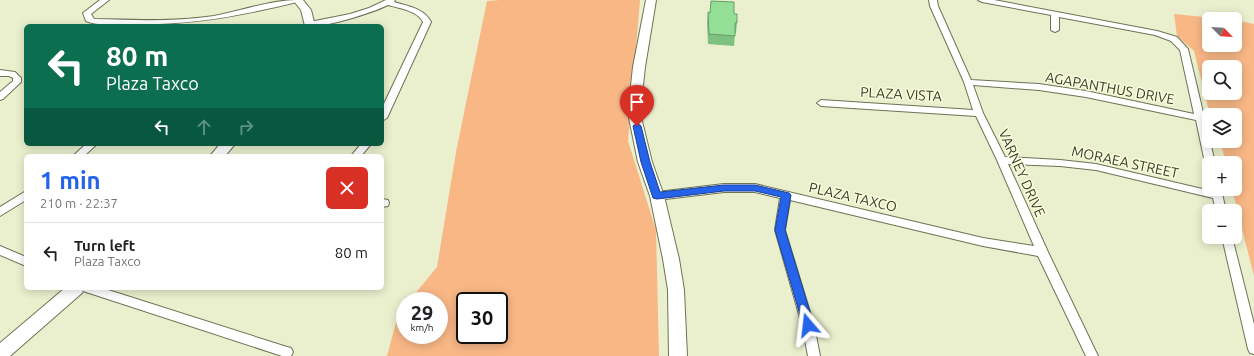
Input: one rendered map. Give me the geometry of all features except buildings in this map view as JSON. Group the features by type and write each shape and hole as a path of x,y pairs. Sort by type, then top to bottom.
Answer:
{"main road":[{"path":"298,0 306,10 310,24"},
{"path":"651,0 639,67 634,113 645,162 657,196 671,260 676,290 678,356"},
{"path":"220,154 226,146"},
{"path":"0,354 74,290"}],"street":[{"path":"105,0 87,13 89,19 93,21 187,24 253,11 294,0"},
{"name":"VARNEY DRIVE","path":"933,0 934,6 968,82 979,113 1002,160 1042,252 1092,356"},
{"path":"982,0 1157,33 1174,39 1184,49 1208,156"},
{"path":"315,24 355,16 389,1 422,14 426,18 427,22 384,114"},
{"path":"1055,14 1055,30"},
{"path":"0,73 9,73 15,75 17,78 17,82 0,97"},
{"name":"AGAPANTHUS DRIVE","path":"968,82 1039,87 1086,94 1200,118"},
{"name":"PLAZA VISTA","path":"821,103 979,113"},
{"path":"80,154 90,146"},
{"path":"358,154 364,146"},
{"name":"MORAEA STREET","path":"1002,160 1060,163 1096,167 1202,189"},
{"name":"PLAZA TAXCO","path":"657,196 724,188 755,188 983,242 1042,252"},
{"path":"786,195 780,230 808,325 814,356"},
{"path":"0,212 24,196"},
{"path":"1229,244 1254,349"},
{"path":"0,250 24,261"},
{"path":"93,290 287,352"}],"shaded area":[{"path":"640,0 628,141 656,230 659,356 387,356 396,322 396,344 448,344 448,292 416,292 437,267 456,152 487,1"},
{"path":"1174,14 1202,17 1202,52 1242,52 1242,21 1254,24 1254,276 1242,229 1242,204 1236,204 1234,196 1242,196 1242,156 1224,156 1222,148 1242,148 1242,108 1208,108 1206,100 1242,100 1242,60 1202,60 1202,83 1194,51 1177,36"}],"route":[{"path":"637,126 645,162 657,196 724,188 755,188 786,195 780,230 808,325"}]}
